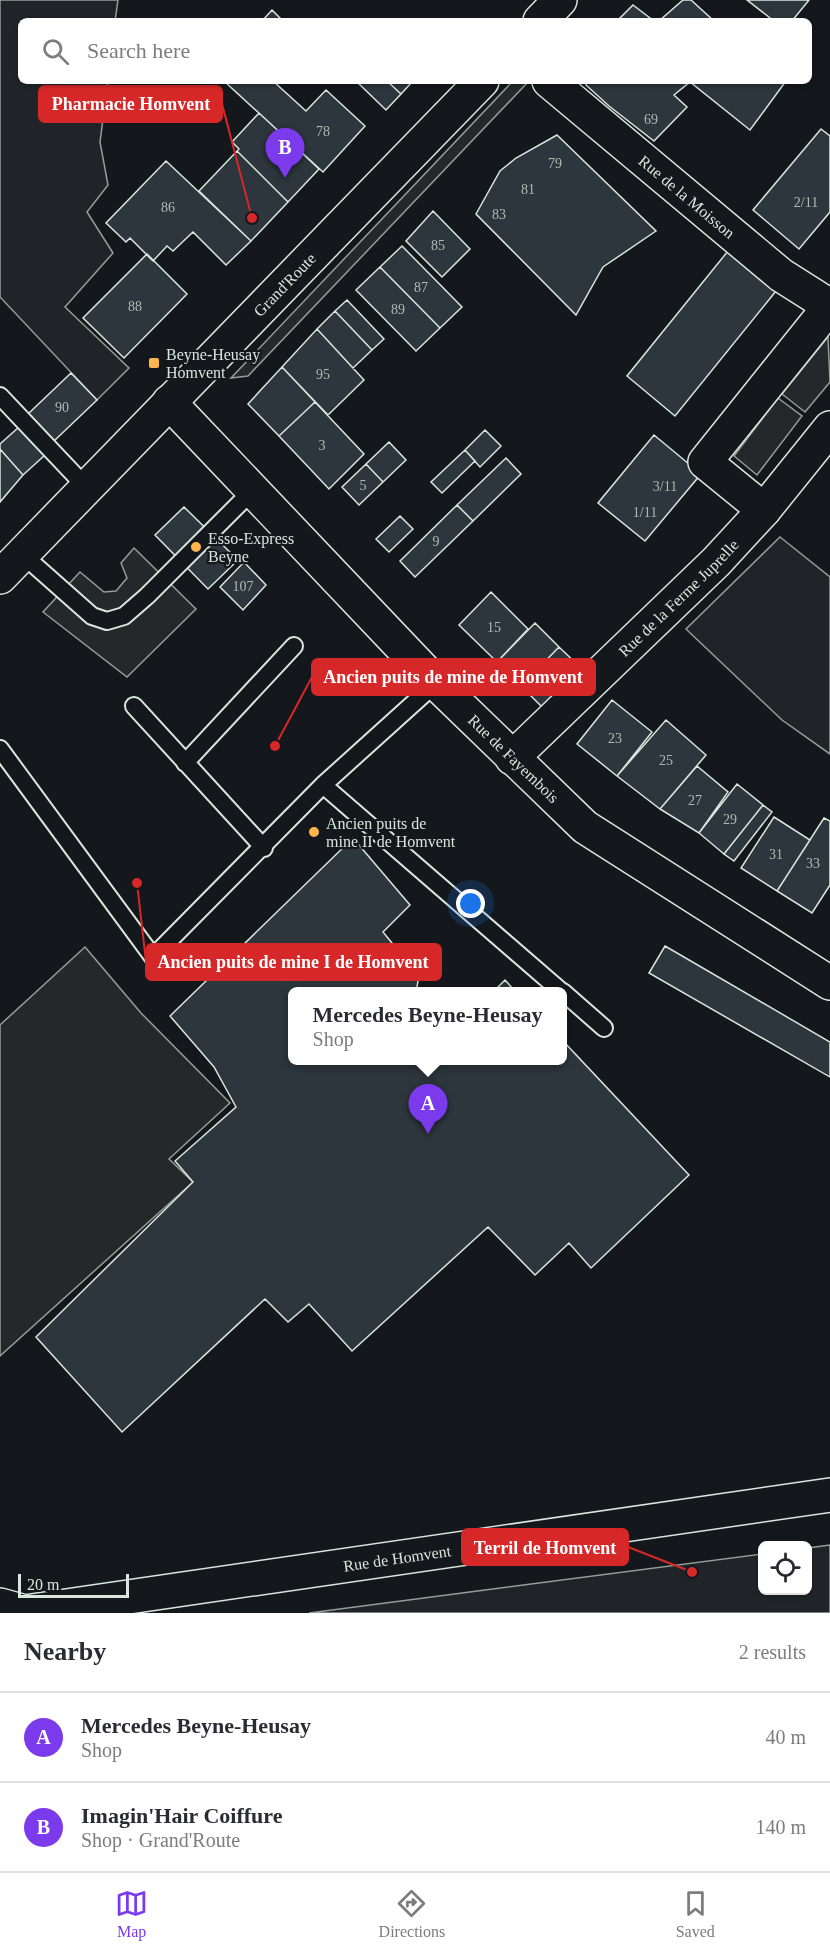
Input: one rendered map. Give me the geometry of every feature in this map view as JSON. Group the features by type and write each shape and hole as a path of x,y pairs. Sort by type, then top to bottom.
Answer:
{"street":[{"path":"543,18 560,0"},
{"name":"Grand'Route","path":"11,565 479,84"},
{"name":"Rue de la Moisson","path":"553,84 781,275 830,306"},
{"path":"764,510 705,462 830,306"},
{"name":"Rue de Fayembois","path":"169,402 254,489 435,684 585,827 830,983"},
{"name":"Rue de la Ferme Juprelle","path":"512,758 716,562 764,510 830,428"},
{"name":"Rue de Homvent","path":"0,1605 25,1612 830,1495"}],"lane":[{"path":"0,396 86,487"},
{"path":"11,565 92,616 106,621 124,616 254,489"},
{"path":"185,763 294,646"},
{"path":"0,749 153,957 264,848 323,785 435,684"},
{"path":"134,706 264,848"},
{"path":"323,785 557,987"},
{"path":"567,996 604,1028"}],"shaded area":[{"path":"0,0 118,0 115,18 18,18 18,84 108,84 100,142 108,185 87,212 113,253 65,307 129,368 97,400 0,297"},
{"path":"510,84 526,84 248,376 231,378"},
{"path":"828,337 830,382 805,412 782,394"},
{"path":"778,398 802,416 757,475 734,456"},
{"path":"780,537 830,577 830,754 782,720 686,629"},
{"path":"134,548 196,609 127,677 43,612 80,572 104,592 116,591 127,578 121,563"},
{"path":"85,947 141,1013 230,1103 169,1159 193,1182 0,1356 0,1025"},
{"path":"830,1545 830,1613 309,1613 758,1555 758,1595 812,1595 812,1547"}],"building":[{"path":"683,0 691,0 711,18 662,18"},
{"path":"747,0 809,0 794,18 770,18"},
{"path":"633,5 650,18 620,18"},
{"path":"272,10 280,18 265,18"},
{"path":"227,84 276,84 306,111 326,90 365,126 323,172"},
{"path":"359,84 390,84 401,94 386,110"},
{"path":"390,84 410,84 401,94"},
{"path":"688,84 674,95 687,107 654,141 586,85"},
{"path":"692,84 784,84 750,130"},
{"path":"259,113 319,169 288,202 237,151 239,149 232,142"},
{"path":"821,129 830,136 830,212 799,249 753,210"},
{"path":"557,135 656,231 603,267 576,315 476,214 500,171 516,158"},
{"path":"237,151 288,202 251,241 199,191"},
{"path":"166,161 251,241 226,265 193,232 173,251 167,246 153,261 130,238 126,242 106,223"},
{"path":"433,211 470,249 442,277 406,241"},
{"path":"402,246 462,307 440,328 380,267"},
{"path":"728,251 776,291 675,416 627,376"},
{"path":"147,254 187,294 124,358 83,318"},
{"path":"380,267 440,328 416,351 356,290"},
{"path":"347,300 384,339 372,350 335,311"},
{"path":"335,311 372,350 353,368 317,329"},
{"path":"317,329 364,380 328,415 282,367"},
{"path":"282,367 315,402 279,436 248,404"},
{"path":"71,373 97,400 54,441 28,414"},
{"path":"315,402 364,454 329,489 279,436"},
{"path":"19,427 45,455 23,475 0,449 0,444"},
{"path":"485,430 501,446 480,467 465,450"},
{"path":"654,435 701,474 645,541 598,503"},
{"path":"389,442 406,460 383,482 366,464"},
{"path":"0,449 23,475 0,502"},
{"path":"465,450 475,461 442,493 431,482"},
{"path":"506,458 521,474 473,521 457,505"},
{"path":"366,464 383,482 359,505 342,487"},
{"path":"457,505 473,521 415,577 400,561"},
{"name":"Esso-Express Beyne","path":"184,507 238,560 208,589 155,535"},
{"path":"400,516 413,529 389,552 376,539"},
{"path":"244,562 266,585 243,610 220,587"},
{"path":"491,592 528,629 497,662 459,625"},
{"path":"535,623 559,647 521,686 497,662"},
{"path":"559,647 581,668 542,707 521,686"},
{"path":"612,700 652,732 617,776 577,744"},
{"path":"666,720 706,755 660,809 617,776"},
{"path":"697,766 728,792 699,833 660,809"},
{"path":"737,784 763,805 724,854 699,833"},
{"path":"763,805 772,812 734,861 724,854"},
{"path":"774,817 810,840 777,891 741,868"},
{"path":"824,818 830,821 830,885 812,913 777,891"},
{"path":"353,838 410,905 383,932 419,976 417,987 288,987 288,1065 567,1065 567,1045 689,1175 591,1268 569,1243 535,1275 488,1227 352,1351 309,1304 288,1322 265,1299 122,1432 36,1337 193,1182 175,1161 236,1107 214,1067 170,1016"},
{"path":"665,946 830,1042 830,1077 649,973"},
{"path":"505,980 511,987 498,987"}],"place":[{"name":"Imagin'Hair Coiffure","path":"285,178"},
{"name":"Pharmacie Homvent","path":"252,218"},
{"name":"Beyne-Heusay Homvent","path":"154,363"},
{"name":"Esso-Express Beyne","path":"196,547"},
{"name":"Ancien puits de mine de Homvent","path":"275,746"},
{"name":"Ancien puits de mine II de Homvent","path":"314,832"},
{"name":"Ancien puits de mine I de Homvent","path":"137,883"},
{"name":"Mercedes Beyne-Heusay","path":"428,1134"},
{"name":"Terril de Homvent","path":"692,1572"}]}
